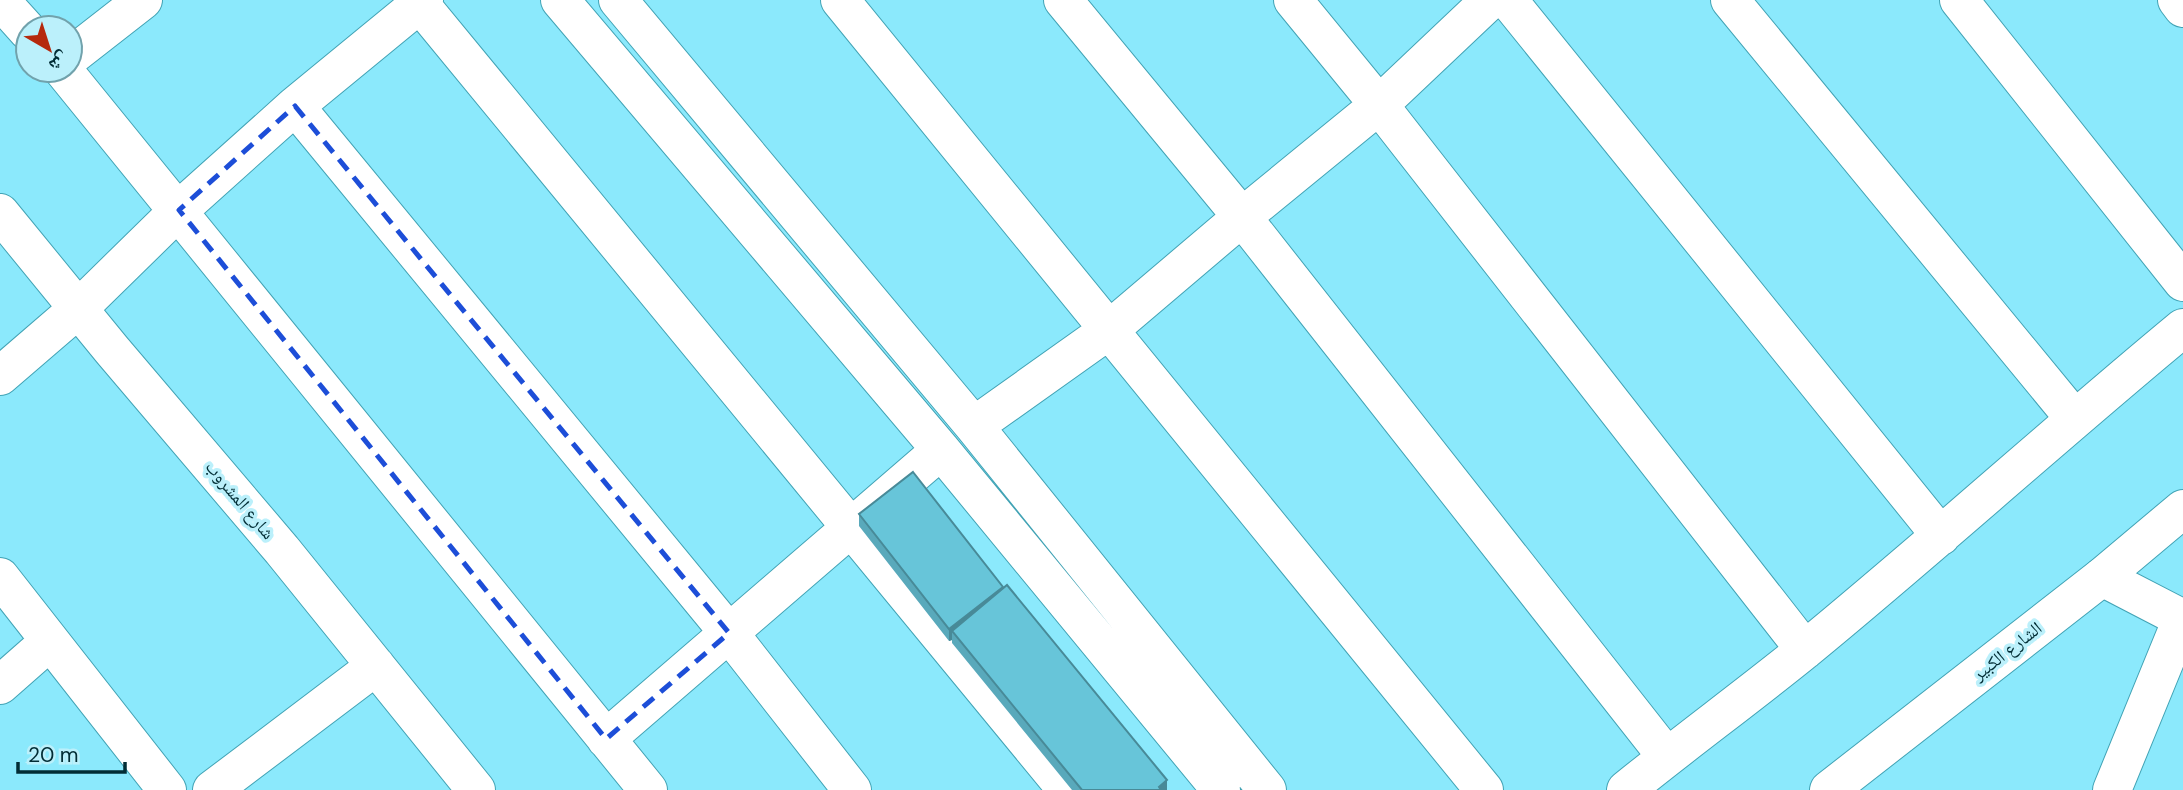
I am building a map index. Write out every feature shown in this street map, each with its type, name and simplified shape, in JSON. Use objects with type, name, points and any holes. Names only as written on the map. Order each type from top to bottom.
[{"type":"street","points":[[1,0],[14,15]]},
{"type":"street","points":[[84,46],[143,0]]},
{"type":"street","points":[[559,0],[941,450],[1221,790]]},
{"type":"street","points":[[618,0],[974,426],[1267,790]]},
{"type":"street","points":[[840,0],[1484,790]]},
{"type":"street","points":[[1063,0],[1242,217],[1667,757]]},
{"type":"street","points":[[1293,0],[1379,105],[1805,650]]},
{"type":"street","points":[[974,426],[1109,330],[1379,105],[1490,0]]},
{"type":"street","points":[[1508,0],[1941,536]]},
{"type":"street","points":[[1730,0],[2074,418]]},
{"type":"street","points":[[1959,0],[2183,282]]},
{"type":"street","points":[[2177,0],[2183,8]]},
{"type":"street","points":[[0,376],[79,308],[179,210],[295,106],[422,2],[1067,790]]},
{"type":"street","points":[[75,84],[648,790]]},
{"type":"street","points":[[295,106],[729,633],[852,790]]},
{"type":"street","name":"شارع المشروب","points":[[0,213],[282,550],[476,790]]},
{"type":"street","points":[[1626,790],[1805,650],[1941,536],[2074,418],[2183,328]]},
{"type":"street","points":[[606,739],[941,450]]},
{"type":"street","name":"الشارع الكبير","points":[[1829,790],[2102,577],[2183,509]]},
{"type":"street","points":[[0,577],[167,790]]},
{"type":"street","points":[[2102,577],[2183,619],[2112,790]]},
{"type":"street","points":[[0,685],[50,641]]},
{"type":"street","points":[[212,790],[376,666]]},
{"type":"highlighted area","points":[[295,106],[729,633],[606,739],[179,210]]},
{"type":"building","points":[[913,472],[1003,587],[949,629],[859,514]]},
{"type":"building","points":[[1007,585],[1167,780],[1159,787],[1161,790],[1082,790],[952,631]]}]
